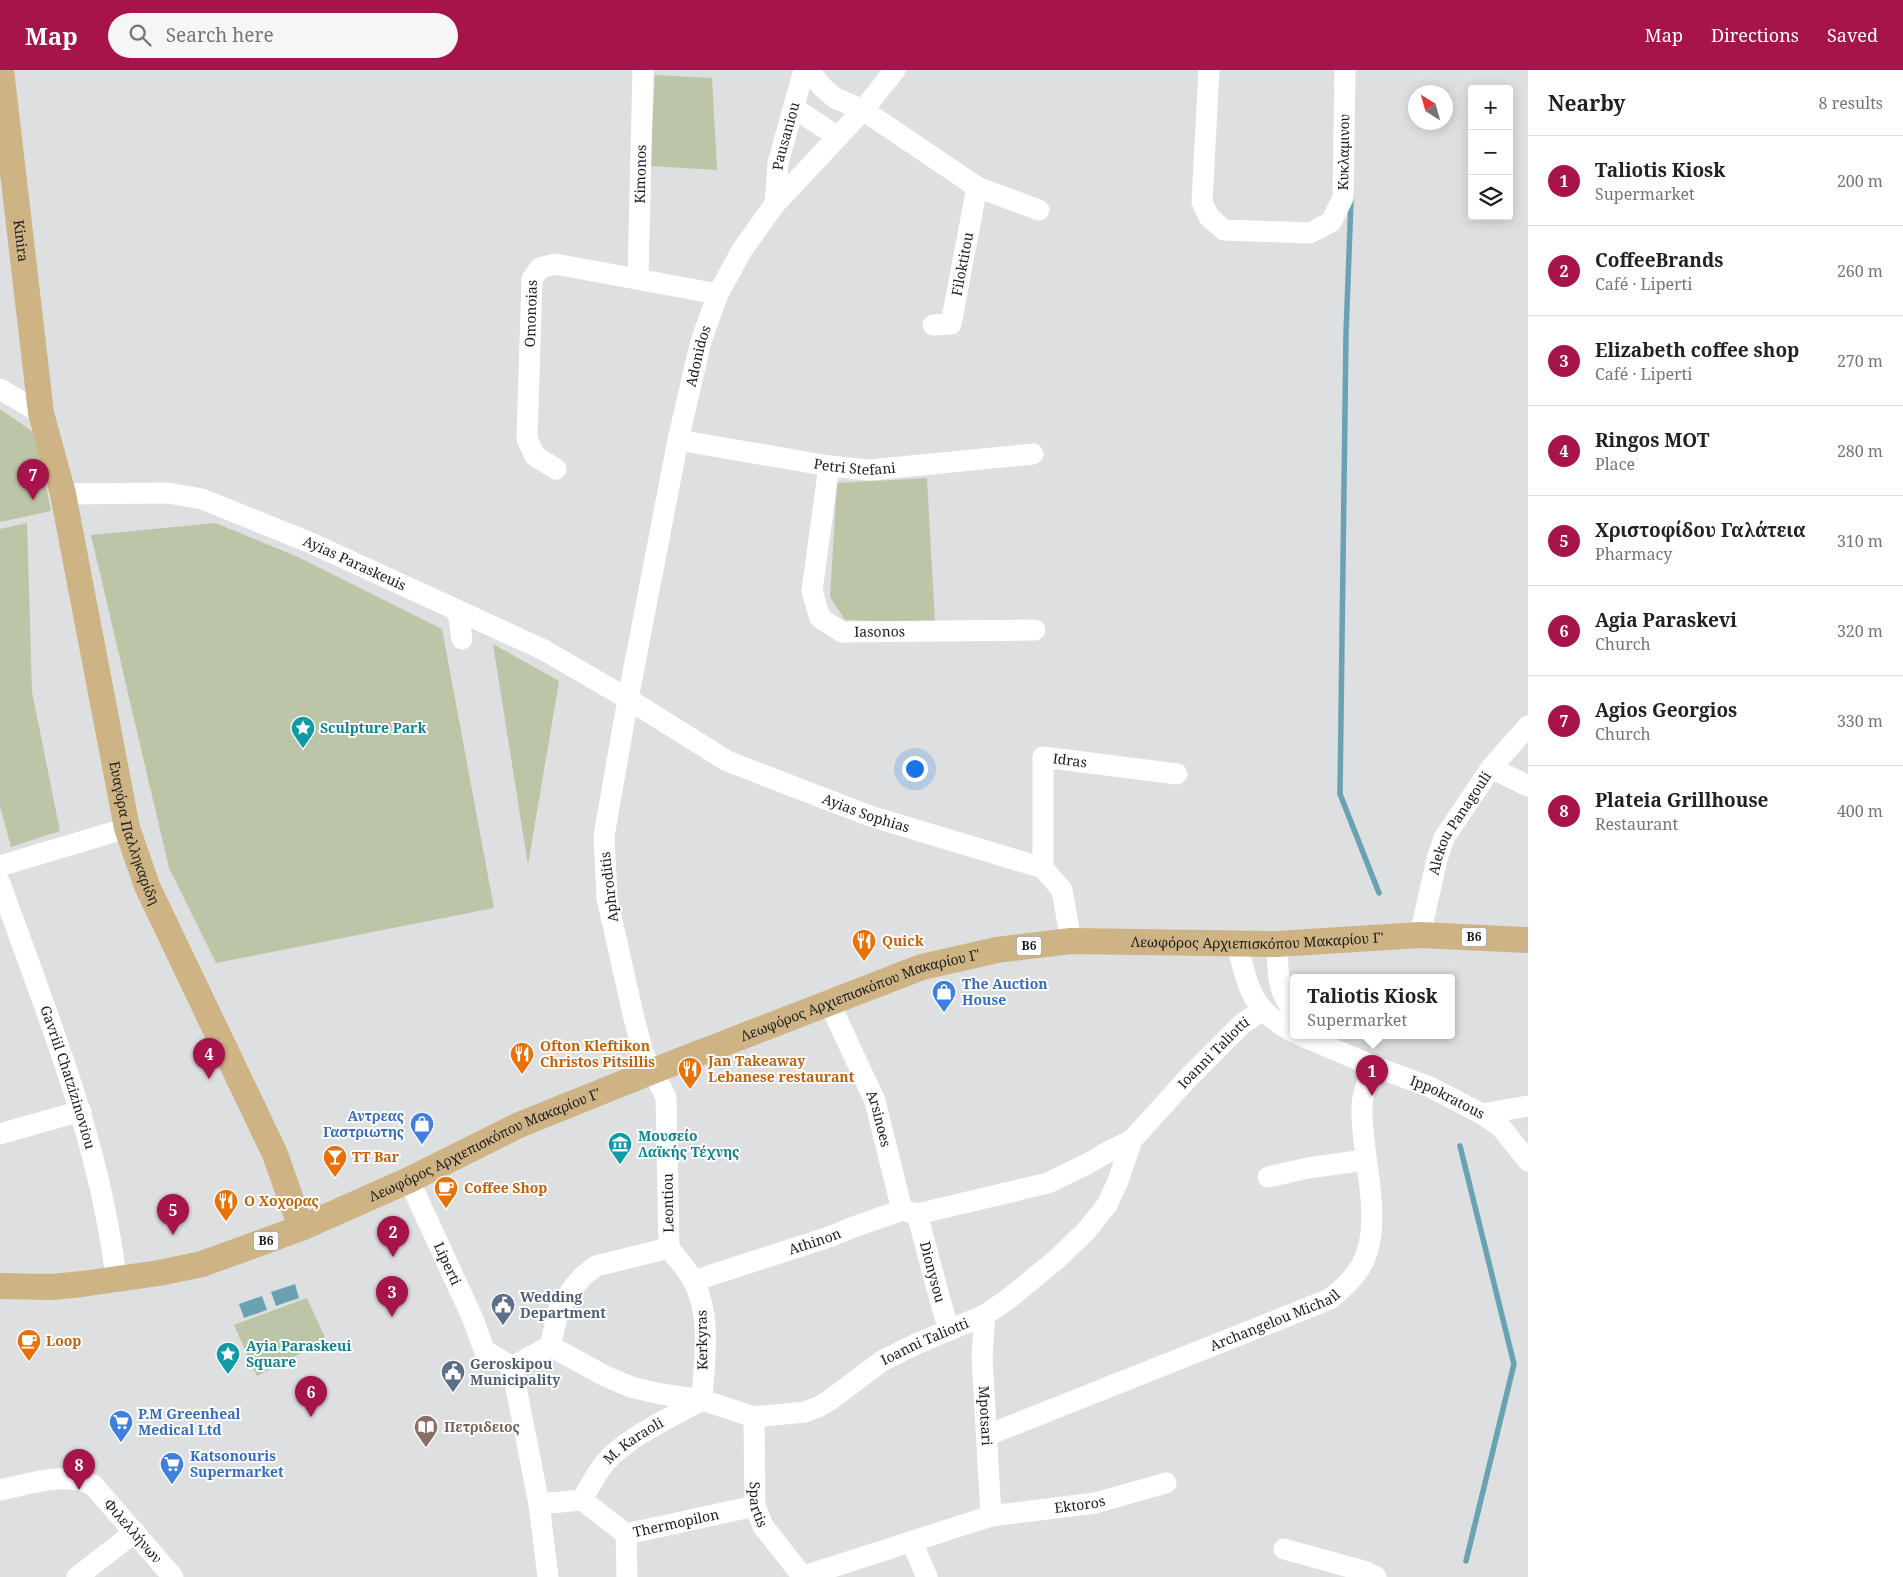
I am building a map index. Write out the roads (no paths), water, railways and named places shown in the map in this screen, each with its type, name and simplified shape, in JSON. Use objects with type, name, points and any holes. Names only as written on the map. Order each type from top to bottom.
[{"type":"main road","name":"Kinira","points":[[1,70],[41,413]]},
{"type":"main road","name":"Ευαγόρα Παλληκαρίδη","points":[[41,413],[63,494],[127,828],[147,886],[275,1154],[301,1228]]},
{"type":"main road","name":"Λεωφόρος Αρχιεπισκόπου Μακαρίου Γ'","points":[[0,1286],[52,1287],[159,1273],[202,1264],[301,1228],[409,1180],[519,1125],[653,1071],[922,968],[998,950],[1071,941],[1277,944],[1420,935],[1528,940]]},
{"type":"street","name":"Kimonos","points":[[638,278],[643,70]]},
{"type":"street","name":"Pausaniou","points":[[775,204],[778,163],[804,70]]},
{"type":"street","points":[[809,70],[821,86],[835,98],[863,110],[977,187],[1039,210]]},
{"type":"street","name":"Adonidos","points":[[628,700],[678,440],[701,341],[718,294],[742,250],[775,204],[863,110],[895,70]]},
{"type":"street","name":"Κυκλαμινου","points":[[1209,70],[1202,202],[1209,217],[1224,230],[1310,233],[1331,222],[1343,198],[1345,70]]},
{"type":"street","points":[[794,108],[838,137]]},
{"type":"street","name":"Filoktitou","points":[[933,325],[951,324],[977,187]]},
{"type":"street","name":"Omonoias","points":[[556,469],[535,456],[527,440],[532,279],[540,268],[555,264],[718,294]]},
{"type":"street","points":[[0,389],[41,413]]},
{"type":"street","name":"Petri Stefani","points":[[678,440],[829,466],[870,470],[1033,454]]},
{"type":"street","name":"Iasonos","points":[[829,466],[812,591],[820,618],[842,632],[1035,630]]},
{"type":"street","name":"Ayias Paraskeuis","points":[[63,494],[168,493],[202,499],[311,542],[458,612],[544,650],[628,700]]},
{"type":"street","points":[[458,612],[462,639]]},
{"type":"street","name":"Ayias Sophias","points":[[628,700],[727,761],[870,816],[1044,868]]},
{"type":"street","name":"Aphroditis","points":[[628,700],[604,836],[607,898],[632,1014],[643,1053],[653,1071]]},
{"type":"street","name":"Alekou Panagouli","points":[[1420,935],[1437,859],[1444,838],[1491,768],[1528,726]]},
{"type":"street","name":"Idras","points":[[1044,868],[1043,757],[1177,774]]},
{"type":"street","points":[[1491,768],[1528,786]]},
{"type":"street","points":[[0,866],[127,828]]},
{"type":"street","points":[[1044,868],[1062,890],[1071,941]]},
{"type":"street","name":"Gavriil Chatzizinoviou","points":[[0,883],[81,1112],[102,1193],[116,1278]]},
{"type":"street","points":[[1237,944],[1248,987],[1262,1011],[1279,1025],[1290,1030]]},
{"type":"street","points":[[1277,944],[1281,992],[1290,1006]]},
{"type":"street","name":"Arsinoes","points":[[830,1004],[876,1101],[910,1212]]},
{"type":"street","name":"Ioanni Taliotti","points":[[550,1346],[605,1376],[631,1387],[702,1400],[754,1417],[805,1412],[818,1407],[882,1361],[916,1344],[986,1315],[1057,1259],[1086,1231],[1107,1205],[1118,1181],[1132,1140],[1189,1077],[1243,1023],[1262,1011]]},
{"type":"street","name":"Ippokratous","points":[[1320,1039],[1374,1066],[1430,1086],[1482,1114],[1500,1126],[1528,1161]]},
{"type":"street","name":"Archangelou Michail","points":[[988,1435],[1330,1299],[1346,1285],[1361,1266],[1371,1234],[1362,1104],[1374,1066]]},
{"type":"street","name":"Leontiou","points":[[653,1071],[666,1097],[669,1248]]},
{"type":"street","points":[[1482,1114],[1528,1106]]},
{"type":"street","points":[[0,1134],[81,1112]]},
{"type":"street","name":"Athinon","points":[[693,1281],[829,1238],[851,1228],[910,1212],[1048,1183],[1132,1140]]},
{"type":"street","points":[[1268,1176],[1365,1160]]},
{"type":"street","name":"Liperti","points":[[409,1180],[473,1319],[484,1350],[512,1367]]},
{"type":"street","name":"Dionysou","points":[[910,1212],[934,1272],[940,1303],[949,1330]]},
{"type":"street","points":[[548,1577],[539,1504],[512,1367],[550,1346],[559,1309],[572,1288],[596,1266],[669,1248],[693,1281]]},
{"type":"street","name":"Kerkyras","points":[[693,1281],[701,1301],[704,1321],[705,1343],[702,1400]]},
{"type":"street","name":"Mpotsari","points":[[986,1315],[982,1357],[988,1435],[991,1516]]},
{"type":"street","name":"M. Karaoli","points":[[582,1500],[604,1464],[615,1454],[656,1426],[702,1400]]},
{"type":"street","name":"Spartis","points":[[754,1417],[755,1506],[763,1526],[810,1575]]},
{"type":"street","name":"Φιλελλήνων","points":[[0,1490],[56,1479],[83,1480],[93,1485],[173,1577]]},
{"type":"street","name":"Ektoros","points":[[810,1575],[991,1516],[1095,1503],[1166,1483]]},
{"type":"street","points":[[539,1504],[582,1500]]},
{"type":"street","name":"Thermopilon","points":[[582,1500],[626,1534],[755,1506]]},
{"type":"street","points":[[77,1577],[135,1532]]},
{"type":"street","points":[[626,1534],[627,1577]]},
{"type":"street","points":[[912,1542],[927,1577]]},
{"type":"street","points":[[1284,1549],[1364,1571],[1376,1577]]},
{"type":"water","points":[[295,1284],[299,1298],[276,1306],[271,1292]]},
{"type":"water","points":[[262,1296],[267,1310],[244,1318],[239,1304]]},
{"type":"waterway","points":[[1351,200],[1346,334],[1340,794],[1379,893]]},
{"type":"waterway","points":[[1460,1146],[1514,1364],[1466,1561]]},
{"type":"place","name":"Agios Georgios","points":[[33,500]]},
{"type":"place","name":"Sculpture Park","points":[[303,749]]},
{"type":"place","name":"Quick","points":[[864,962]]},
{"type":"place","name":"The Auction House","points":[[944,1013]]},
{"type":"place","name":"Ofton Kleftikon Christos Pitsillis","points":[[522,1075]]},
{"type":"place","name":"Ringos MOT","points":[[209,1079]]},
{"type":"place","name":"Jan Takeaway Lebanese restaurant","points":[[690,1090]]},
{"type":"place","name":"Taliotis Kiosk","points":[[1372,1096]]},
{"type":"place","name":"Αντρεας Γαστριωτης","points":[[422,1145]]},
{"type":"place","name":"Μουσείο Λαϊκής Τέχνης","points":[[620,1165]]},
{"type":"place","name":"TT Bar","points":[[335,1178]]},
{"type":"place","name":"Coffee Shop","points":[[446,1209]]},
{"type":"place","name":"Ο Χοχορας","points":[[226,1222]]},
{"type":"place","name":"Χριστοφίδου Γαλάτεια","points":[[173,1235]]},
{"type":"place","name":"CoffeeBrands","points":[[393,1257]]},
{"type":"place","name":"Elizabeth coffee shop","points":[[392,1317]]},
{"type":"place","name":"Wedding Department","points":[[503,1326]]},
{"type":"place","name":"Loop","points":[[29,1362]]},
{"type":"place","name":"Ayia Paraskeui Square","points":[[228,1375]]},
{"type":"place","name":"Geroskipou Municipality","points":[[453,1393]]},
{"type":"place","name":"Agia Paraskevi","points":[[311,1417]]},
{"type":"place","name":"P.M Greenheal Medical Ltd","points":[[121,1443]]},
{"type":"place","name":"Πετριδειος","points":[[426,1448]]},
{"type":"place","name":"Katsonouris Supermarket","points":[[172,1485]]},
{"type":"place","name":"Plateia Grillhouse","points":[[79,1490]]}]
